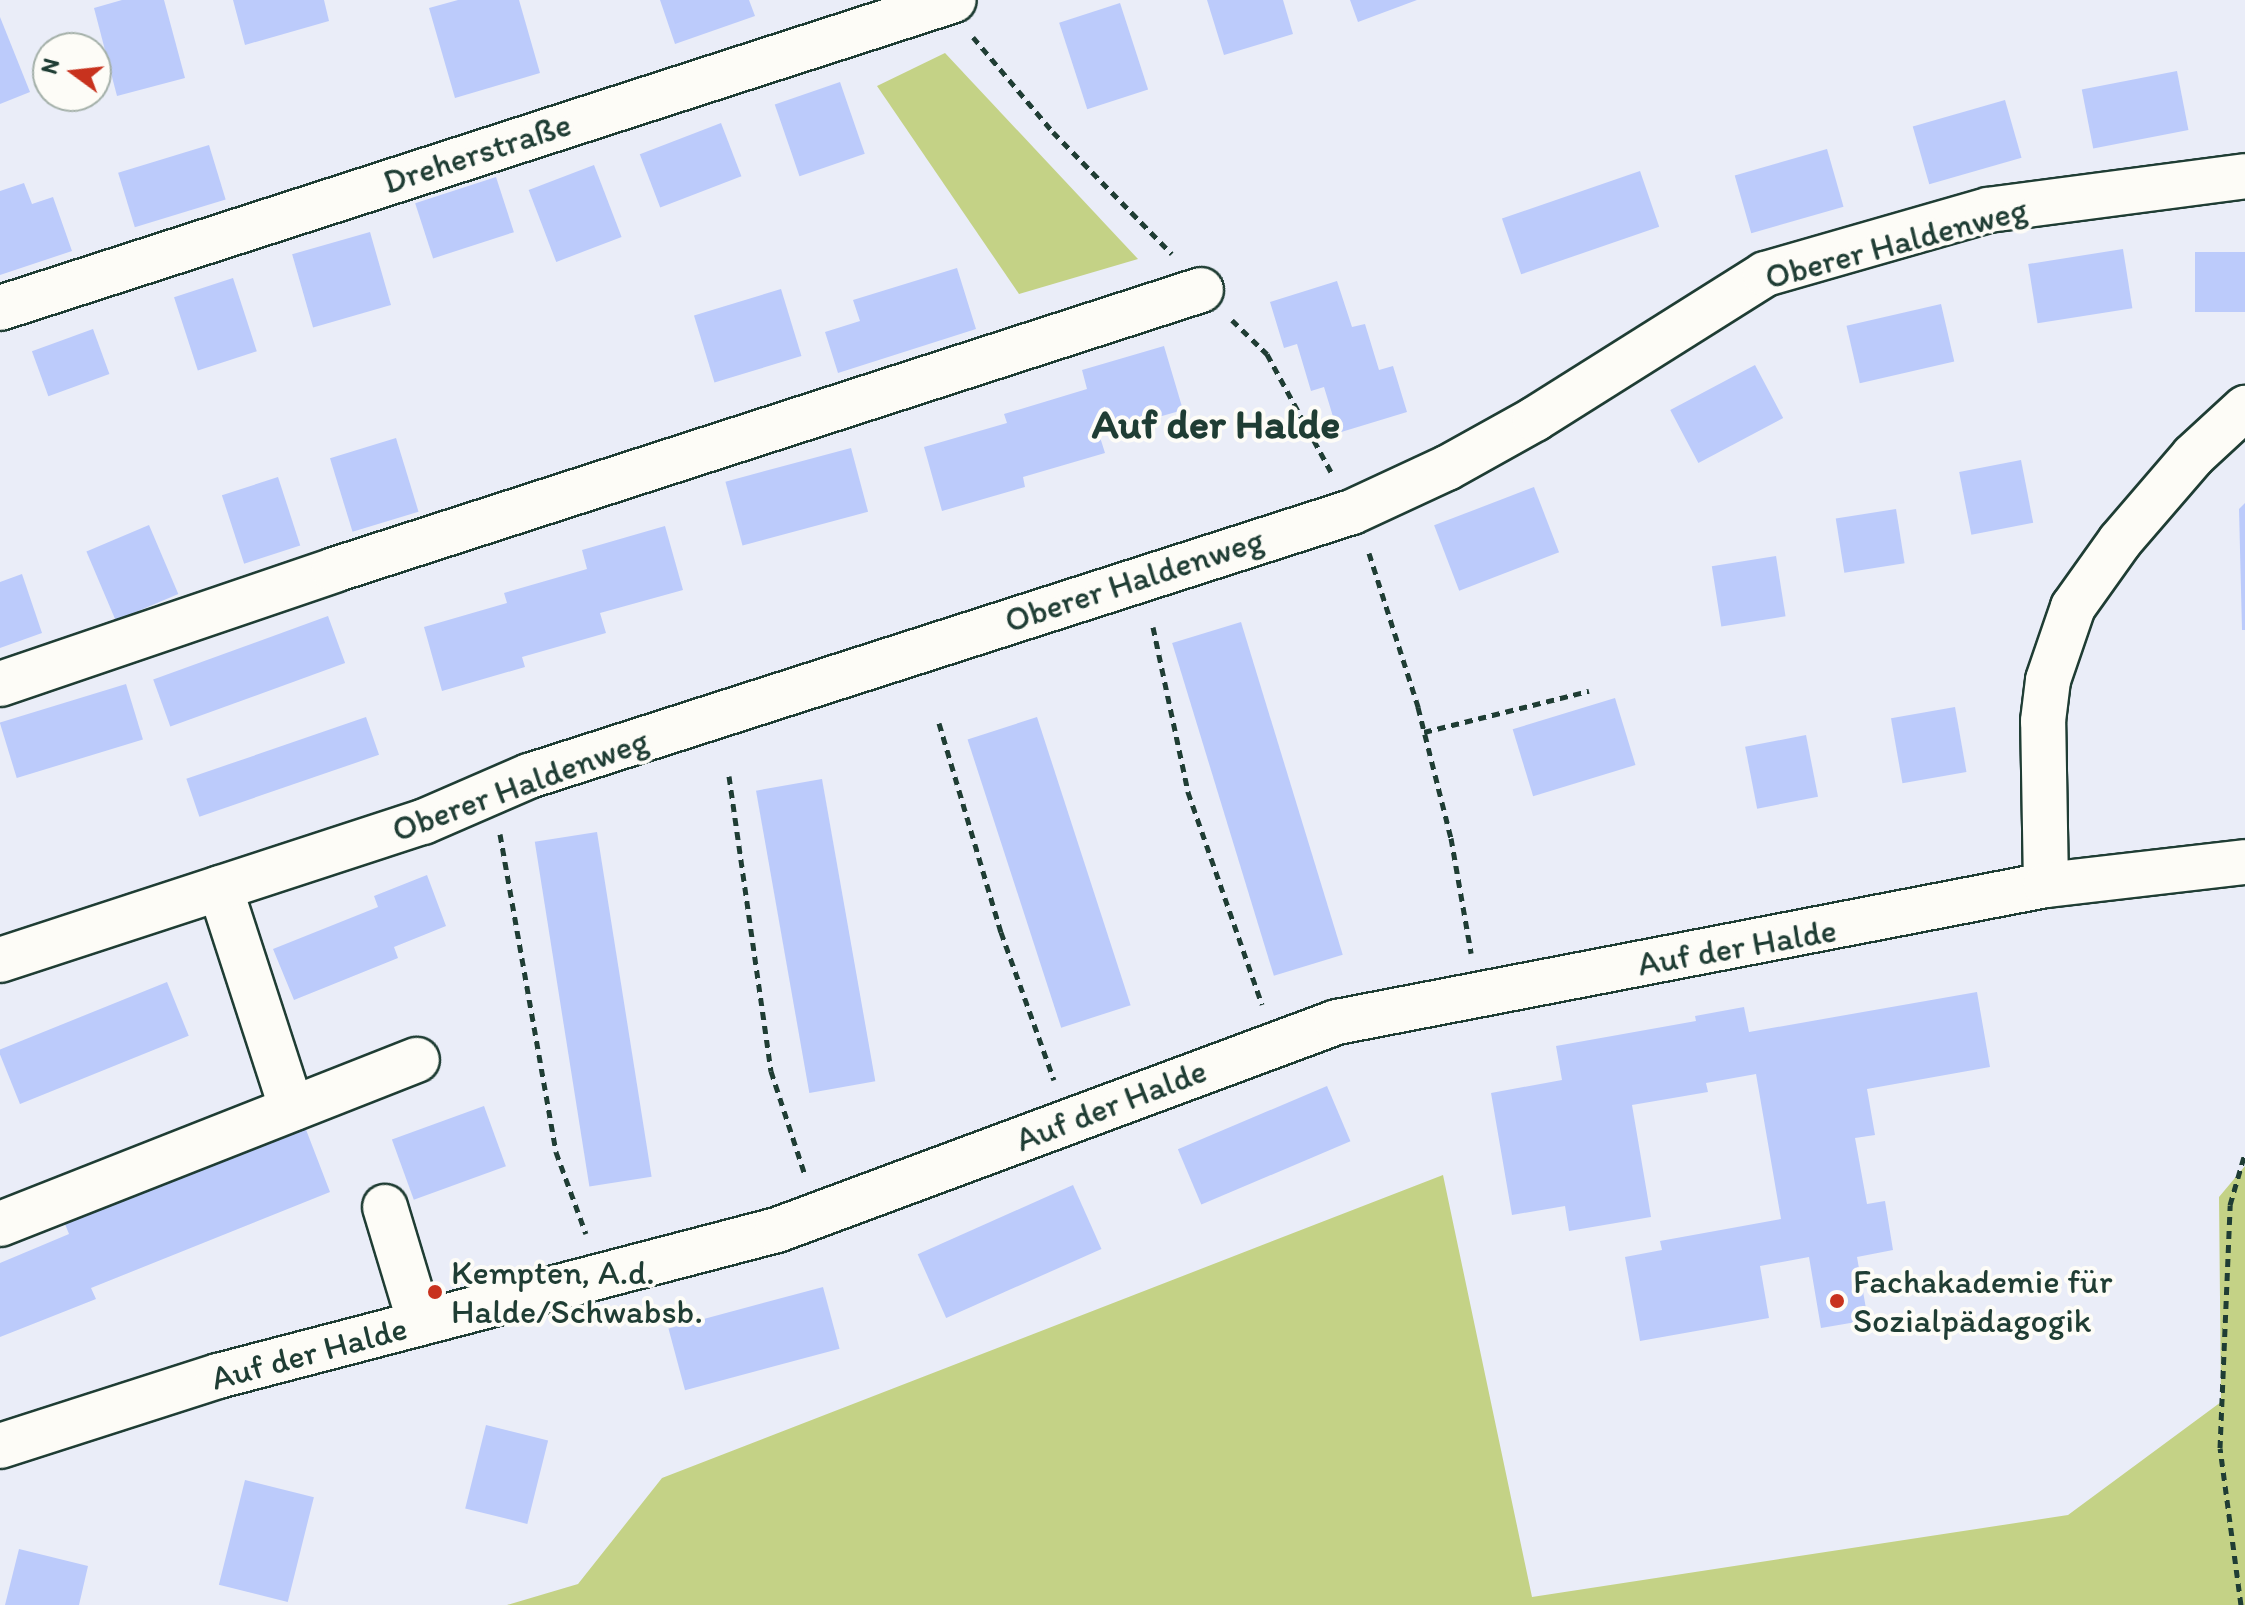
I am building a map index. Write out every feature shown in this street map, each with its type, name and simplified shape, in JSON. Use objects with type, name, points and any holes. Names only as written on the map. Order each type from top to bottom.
[{"type":"street","name":"Dreherstraße","points":[[0,308],[954,0]]},
{"type":"street","name":"Oberer Haldenweg","points":[[0,960],[492,794],[574,761],[1352,512],[1447,468],[1535,419],[1765,274],[1988,210],[2245,176]]},
{"type":"street","points":[[0,684],[334,570],[1201,290]]},
{"type":"street","points":[[2046,885],[2043,721],[2048,680],[2073,607],[2120,541],[2184,466],[2245,408]]},
{"type":"street","name":"Auf der Halde","points":[[0,1446],[218,1376],[777,1230],[1337,1022],[2046,885],[2245,862]]},
{"type":"street","points":[[220,888],[292,1109]]},
{"type":"street","points":[[0,1224],[417,1060]]},
{"type":"street","points":[[385,1207],[420,1323]]},
{"type":"path","points":[[1368,549],[1424,732],[1451,838],[1479,994]]},
{"type":"path","points":[[1153,627],[1188,792],[1275,1043]]},
{"type":"path","points":[[1424,732],[1589,691]]},
{"type":"path","points":[[939,723],[1001,932],[1069,1121]]},
{"type":"path","points":[[729,776],[771,1071],[818,1213]]},
{"type":"path","points":[[492,794],[556,1152],[601,1276]]},
{"type":"path","points":[[2241,1605],[2220,1448],[2230,1205],[2245,1153]]},
{"type":"green space","points":[[945,53],[1138,259],[1019,294],[877,86]]},
{"type":"green space","points":[[2245,1166],[2245,1605],[507,1605],[578,1584],[662,1478],[1443,1175],[1532,1597],[2068,1515],[2221,1402],[2219,1197]]},
{"type":"building","points":[[122,0],[164,0],[185,78],[117,96],[112,77],[112,32],[100,32],[94,8]]},
{"type":"building","points":[[233,0],[324,0],[329,21],[245,45]]},
{"type":"building","points":[[458,0],[519,0],[540,73],[455,98],[429,8]]},
{"type":"building","points":[[660,0],[749,0],[755,16],[675,44]]},
{"type":"building","points":[[1207,0],[1283,0],[1293,34],[1224,55]]},
{"type":"building","points":[[1350,0],[1417,0],[1358,22]]},
{"type":"building","points":[[1120,3],[1148,90],[1087,109],[1059,23]]},
{"type":"building","points":[[0,17],[30,92],[0,104]]},
{"type":"building","points":[[2177,71],[2188,130],[2093,148],[2082,90]]},
{"type":"building","points":[[840,82],[865,154],[800,176],[775,104]]},
{"type":"building","points":[[2005,100],[2022,158],[1929,184],[1913,126]]},
{"type":"building","points":[[721,123],[741,176],[660,207],[640,154]]},
{"type":"building","points":[[209,145],[226,200],[135,227],[118,173]]},
{"type":"building","points":[[1827,149],[1844,207],[1751,233],[1735,175]]},
{"type":"building","points":[[594,165],[622,237],[556,262],[529,190]]},
{"type":"building","points":[[1640,171],[1659,227],[1521,274],[1502,219]]},
{"type":"building","points":[[496,177],[514,232],[433,258],[415,203]]},
{"type":"building","points":[[24,183],[32,204],[53,197],[72,251],[0,275],[0,191]]},
{"type":"building","points":[[370,232],[391,305],[313,327],[292,254]]},
{"type":"building","points":[[2123,249],[2132,308],[2038,323],[2028,264]]},
{"type":"building","points":[[2195,252],[2245,252],[2245,312],[2195,312]]},
{"type":"building","points":[[957,268],[976,329],[838,373],[825,332],[860,321],[853,300]]},
{"type":"building","points":[[233,278],[257,351],[198,370],[174,297]]},
{"type":"building","points":[[1337,281],[1352,327],[1365,324],[1379,370],[1393,366],[1407,412],[1338,433],[1324,387],[1311,391],[1297,344],[1284,348],[1270,302]]},
{"type":"building","points":[[781,289],[801,356],[714,383],[694,316]]},
{"type":"building","points":[[1941,304],[1954,361],[1860,383],[1846,326]]},
{"type":"building","points":[[93,329],[109,374],[48,396],[32,351]]},
{"type":"building","points":[[1164,346],[1183,410],[1099,434],[1105,453],[1023,477],[1025,487],[942,511],[924,447],[1007,423],[1004,414],[1087,389],[1082,370]]},
{"type":"building","points":[[1755,365],[1783,418],[1698,463],[1670,410]]},
{"type":"building","points":[[396,438],[419,512],[353,532],[330,458]]},
{"type":"building","points":[[851,448],[868,512],[743,545],[725,482]]},
{"type":"building","points":[[2021,460],[2033,523],[1971,535],[1959,472]]},
{"type":"building","points":[[278,477],[300,545],[244,564],[222,495]]},
{"type":"building","points":[[1534,487],[1559,552],[1459,591],[1434,525]]},
{"type":"building","points":[[2245,503],[2245,630],[2242,630],[2239,509]]},
{"type":"building","points":[[1896,509],[1905,563],[1844,573],[1836,519]]},
{"type":"building","points":[[149,525],[178,594],[116,621],[86,552]]},
{"type":"building","points":[[665,526],[683,590],[600,613],[606,633],[522,657],[525,667],[442,691],[424,627],[507,603],[504,593],[587,569],[582,550]]},
{"type":"building","points":[[1776,556],[1786,616],[1721,626],[1712,566]]},
{"type":"building","points":[[22,574],[42,633],[0,648],[0,582]]},
{"type":"building","points":[[328,616],[345,663],[170,727],[153,680]]},
{"type":"building","points":[[1241,622],[1343,955],[1274,976],[1172,643]]},
{"type":"building","points":[[126,684],[143,739],[17,778],[0,723]]},
{"type":"building","points":[[1615,698],[1635,765],[1533,796],[1513,729]]},
{"type":"building","points":[[1955,707],[1966,772],[1902,783],[1891,718]]},
{"type":"building","points":[[366,717],[379,755],[199,817],[186,779]]},
{"type":"building","points":[[1037,717],[1131,1005],[1061,1028],[968,740]]},
{"type":"building","points":[[1806,735],[1818,797],[1757,809],[1745,747]]},
{"type":"building","points":[[822,779],[875,1081],[809,1093],[756,791]]},
{"type":"building","points":[[597,832],[652,1177],[589,1187],[535,842]]},
{"type":"building","points":[[427,875],[446,926],[394,947],[398,958],[294,1000],[273,949],[378,907],[374,896]]},
{"type":"building","points":[[167,982],[189,1036],[20,1104],[0,1049]]},
{"type":"building","points":[[1977,992],[1990,1067],[1867,1089],[1875,1135],[1855,1138],[1867,1204],[1885,1201],[1893,1250],[1857,1257],[1868,1320],[1821,1328],[1809,1257],[1760,1266],[1769,1318],[1640,1341],[1625,1257],[1662,1250],[1660,1241],[1781,1219],[1756,1074],[1706,1083],[1708,1092],[1632,1105],[1651,1217],[1569,1231],[1565,1206],[1512,1215],[1491,1093],[1562,1080],[1556,1046],[1696,1021],[1695,1016],[1744,1007],[1749,1032]]},
{"type":"building","points":[[1327,1086],[1350,1141],[1201,1205],[1178,1149]]},
{"type":"building","points":[[484,1106],[506,1166],[414,1200],[392,1140]]},
{"type":"building","points":[[305,1127],[330,1192],[91,1288],[96,1299],[0,1337],[0,1263],[69,1234],[65,1224]]},
{"type":"building","points":[[1073,1185],[1101,1249],[946,1318],[918,1254]]},
{"type":"building","points":[[823,1287],[840,1349],[685,1390],[668,1328]]},
{"type":"building","points":[[486,1425],[548,1440],[527,1524],[465,1508]]},
{"type":"building","points":[[245,1480],[314,1497],[288,1602],[219,1585]]},
{"type":"building","points":[[19,1549],[88,1566],[79,1605],[5,1605]]},
{"type":"place","name":"Kempten, A.d. Halde/Schwabsb.","points":[[435,1292]]},
{"type":"place","name":"Fachakademie für Sozialpädagogik","points":[[1837,1301]]},
{"type":"district","name":"Auf der Halde","points":[[1216,424]]}]
